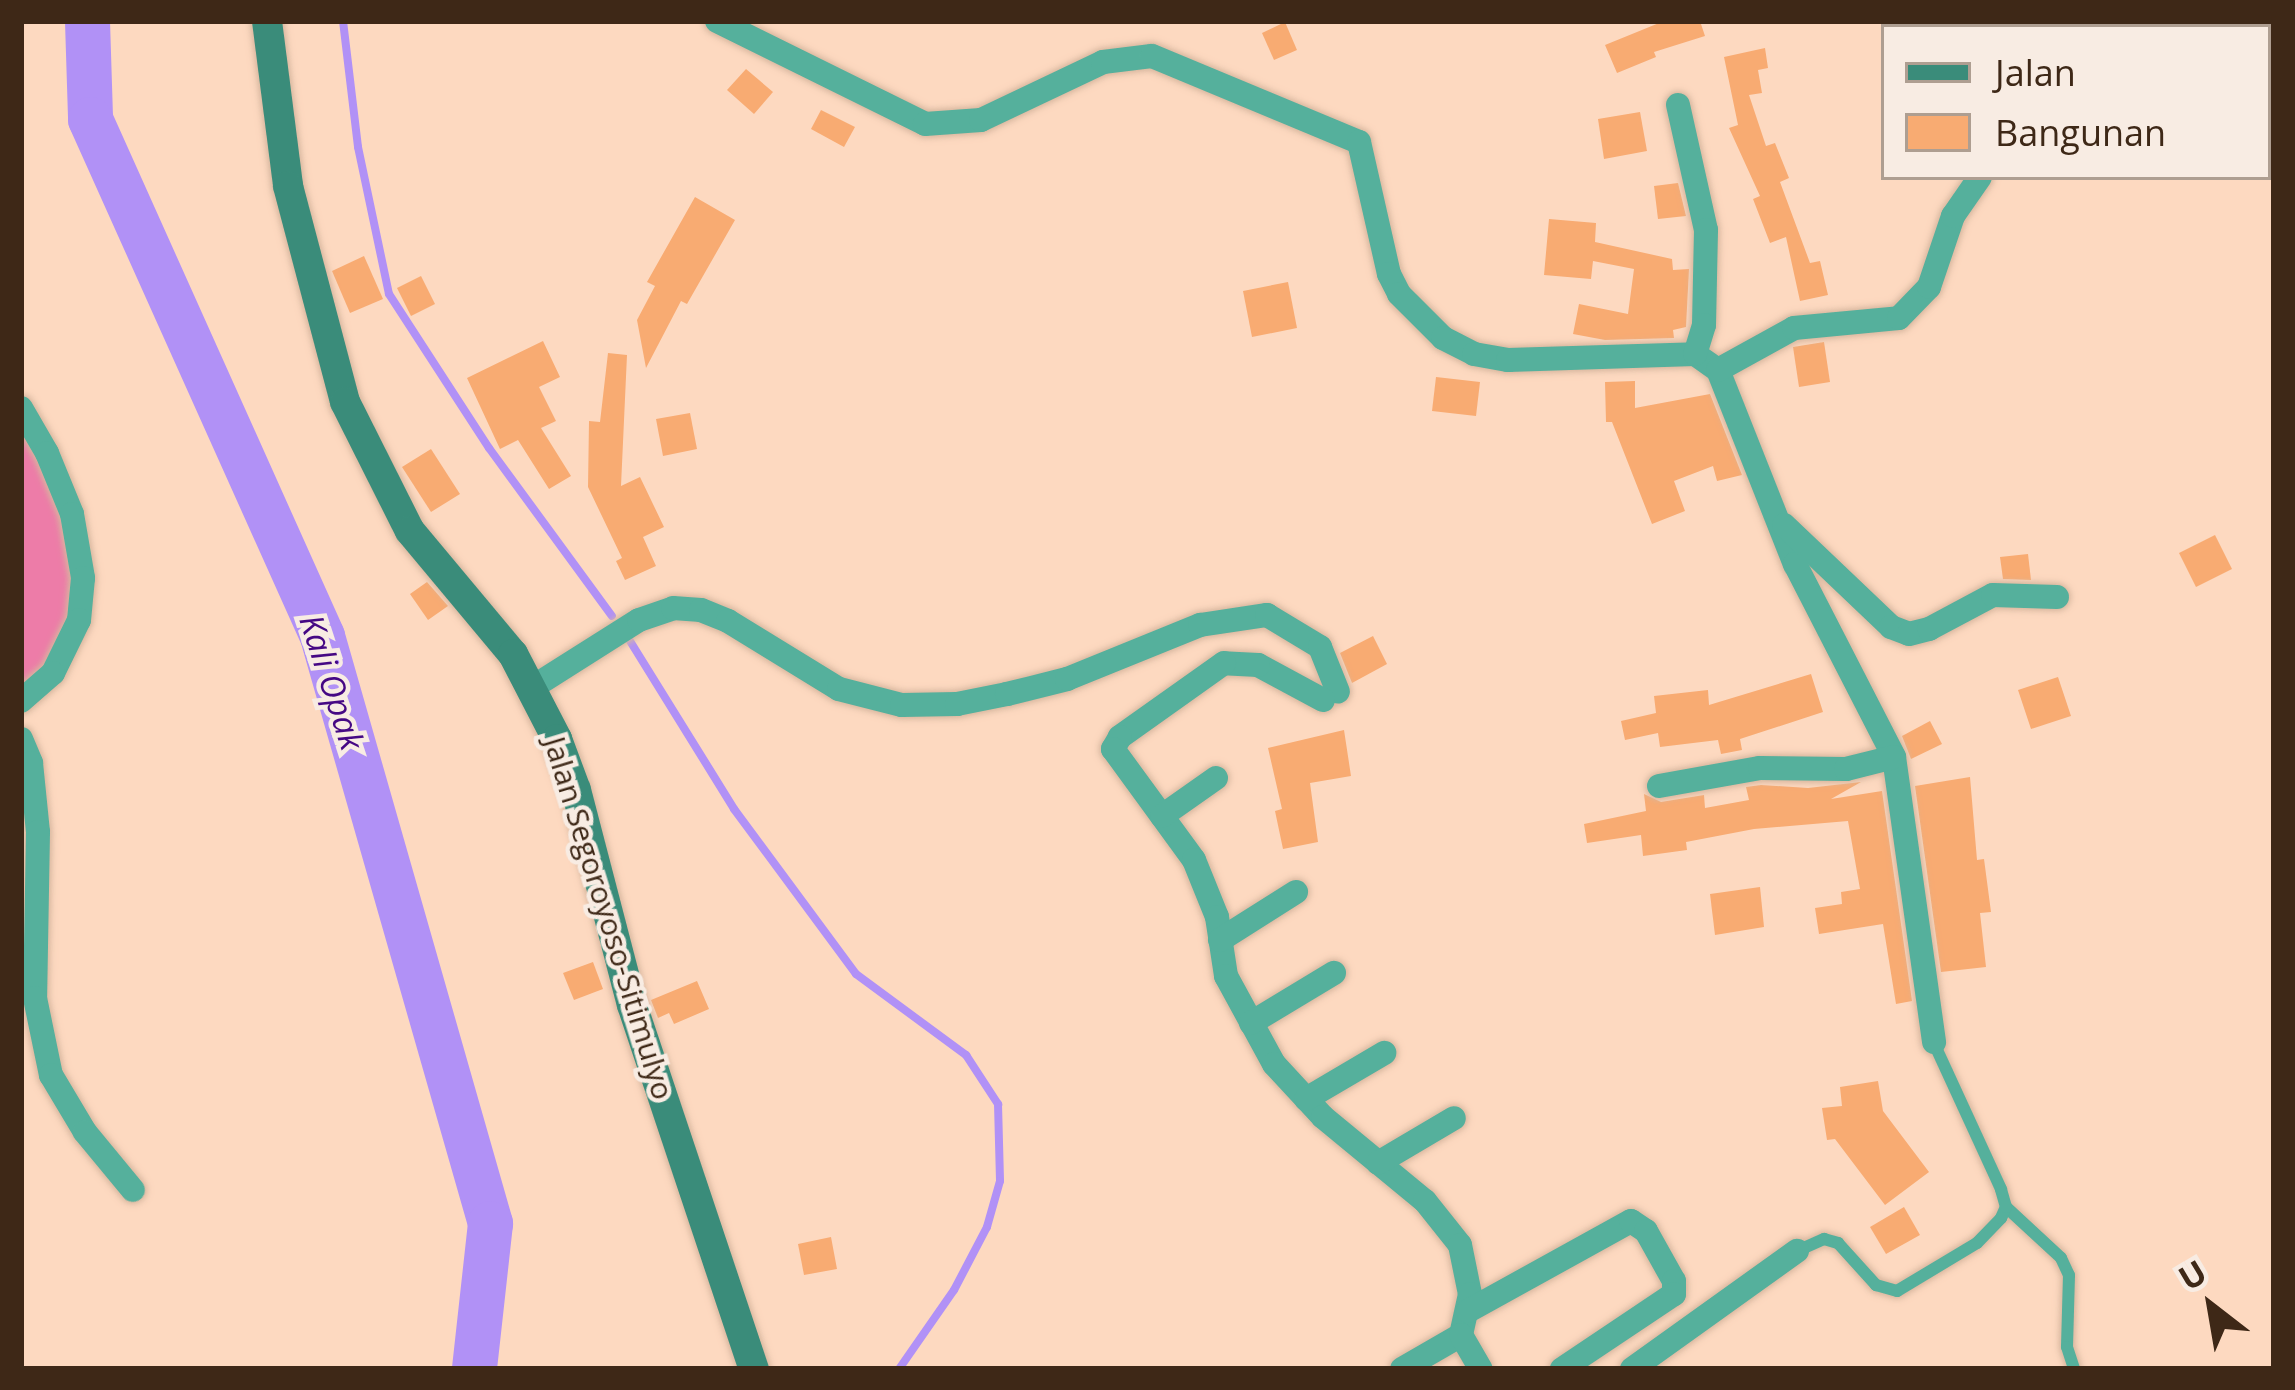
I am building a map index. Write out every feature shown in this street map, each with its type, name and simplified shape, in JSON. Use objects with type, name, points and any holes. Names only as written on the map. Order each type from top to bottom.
[{"type":"main road","name":"Jalan Segoroyoso-Sitimulyo","points":[[267,21],[288,186],[345,402],[410,531],[513,654],[533,687],[576,790],[632,1005],[754,1369]]},
{"type":"street","points":[[716,21],[925,124],[981,120],[1103,62],[1152,56],[1359,142],[1389,274],[1399,294],[1443,338],[1474,354],[1508,360],[1694,354],[1718,370],[1803,582],[1894,757],[1934,1042]]},
{"type":"street","points":[[1678,106],[1706,230],[1704,325],[1694,354]]},
{"type":"street","points":[[1718,370],[1794,328],[1899,318],[1929,287],[1953,216],[1979,180]]},
{"type":"street","points":[[21,408],[47,454],[71,514],[83,578],[79,620],[53,673],[21,701]]},
{"type":"street","points":[[1778,519],[1891,628],[1909,634],[1929,629],[1993,595],[2057,597]]},
{"type":"street","points":[[533,687],[639,620],[673,608],[728,621],[839,689],[902,705],[957,704],[1027,689],[1134,655],[1200,625],[1267,615],[1319,647],[1330,696],[1258,665],[1224,663],[1120,737],[1113,749],[1194,860],[1217,916],[1226,976],[1274,1064],[1306,1100],[1451,1229],[1466,1266],[1465,1323],[1481,1369]]},
{"type":"street","points":[[21,739],[32,763],[38,832],[34,998],[51,1075],[85,1132],[133,1190]]},
{"type":"street","points":[[1659,786],[1760,768],[1846,769],[1894,757]]},
{"type":"street","points":[[1162,816],[1216,778]]},
{"type":"street","points":[[1220,940],[1296,892]]},
{"type":"street","points":[[1251,1023],[1334,973]]},
{"type":"street","points":[[1306,1100],[1384,1054]]},
{"type":"street","points":[[1378,1163],[1454,1118]]},
{"type":"street","points":[[1402,1369],[1465,1323],[1631,1221],[1646,1232],[1674,1281],[1674,1294],[1562,1369]]},
{"type":"street","points":[[1632,1369],[1797,1251]]},
{"type":"lane","points":[[1934,1042],[2006,1207],[2061,1258],[2069,1275],[2067,1347],[2074,1369]]},
{"type":"lane","points":[[1797,1251],[1824,1239],[1838,1243],[1876,1285],[1897,1291],[1977,1243],[2006,1207]]},
{"type":"shaded area","points":[[21,412],[69,514],[77,620],[21,699]]},
{"type":"building","points":[[1664,21],[1700,21],[1705,36],[1654,52],[1656,57],[1617,73],[1605,45]]},
{"type":"building","points":[[1285,22],[1297,50],[1274,60],[1262,33]]},
{"type":"building","points":[[1765,48],[1768,68],[1758,70],[1762,93],[1749,95],[1766,146],[1775,143],[1789,178],[1780,182],[1810,263],[1820,261],[1828,295],[1800,301],[1786,237],[1770,243],[1753,199],[1760,196],[1729,128],[1738,125],[1724,57]]},
{"type":"building","points":[[746,69],[773,92],[754,114],[727,90]]},
{"type":"building","points":[[821,110],[855,127],[844,147],[811,129]]},
{"type":"building","points":[[1640,112],[1647,151],[1604,159],[1598,119]]},
{"type":"building","points":[[1678,183],[1686,216],[1658,219],[1654,186]]},
{"type":"building","points":[[695,197],[735,220],[687,304],[681,301],[646,368],[637,320],[655,286],[647,282]]},
{"type":"building","points":[[1549,219],[1596,223],[1595,242],[1672,259],[1673,270],[1689,269],[1686,327],[1673,330],[1674,338],[1605,340],[1573,334],[1579,304],[1628,314],[1634,269],[1593,261],[1591,279],[1544,275]]},
{"type":"building","points":[[364,256],[383,299],[350,313],[332,271]]},
{"type":"building","points":[[421,276],[435,304],[411,316],[397,288]]},
{"type":"building","points":[[1288,282],[1297,328],[1252,337],[1243,291]]},
{"type":"building","points":[[543,341],[560,377],[539,387],[556,421],[541,428],[571,476],[549,489],[518,440],[500,449],[467,378]]},
{"type":"building","points":[[1824,342],[1830,382],[1799,387],[1793,347]]},
{"type":"building","points":[[608,353],[627,355],[621,486],[640,477],[664,527],[643,537],[656,566],[625,580],[616,561],[622,558],[588,487],[589,421],[600,422]]},
{"type":"building","points":[[1436,377],[1480,382],[1476,416],[1432,411]]},
{"type":"building","points":[[1635,381],[1635,408],[1710,394],[1742,475],[1717,481],[1713,466],[1674,481],[1685,511],[1652,524],[1612,422],[1606,422],[1605,382]]},
{"type":"building","points":[[690,413],[697,449],[663,456],[656,419]]},
{"type":"building","points":[[431,449],[460,494],[431,512],[402,467]]},
{"type":"building","points":[[2215,535],[2232,569],[2196,587],[2179,553]]},
{"type":"building","points":[[2028,554],[2031,580],[2003,579],[2000,557]]},
{"type":"building","points":[[427,582],[448,606],[428,620],[410,594]]},
{"type":"building","points":[[1373,636],[1387,664],[1352,683],[1340,653]]},
{"type":"building","points":[[1811,674],[1823,712],[1740,739],[1742,750],[1721,754],[1718,740],[1660,747],[1658,733],[1625,740],[1621,721],[1656,713],[1654,696],[1708,690],[1709,705]]},
{"type":"building","points":[[2058,677],[2071,716],[2031,729],[2018,690]]},
{"type":"building","points":[[1930,721],[1942,744],[1911,759],[1902,736]]},
{"type":"building","points":[[1344,730],[1351,776],[1310,783],[1318,842],[1283,849],[1275,811],[1282,809],[1268,748]]},
{"type":"building","points":[[1970,777],[1977,860],[1984,859],[1991,912],[1980,913],[1986,967],[1941,972],[1915,786]]},
{"type":"building","points":[[1861,782],[1831,799],[1882,791],[1912,1001],[1896,1004],[1883,924],[1819,934],[1815,908],[1842,904],[1841,892],[1860,889],[1848,821],[1754,829],[1686,842],[1687,850],[1643,856],[1641,835],[1587,843],[1584,824],[1646,811],[1644,794],[1661,802],[1704,795],[1705,808],[1749,800],[1746,787],[1808,788]]},
{"type":"building","points":[[1760,887],[1764,927],[1715,935],[1710,894]]},
{"type":"building","points":[[593,962],[603,989],[574,1000],[563,973]]},
{"type":"building","points":[[697,981],[709,1009],[674,1024],[669,1013],[658,1018],[651,1000]]},
{"type":"building","points":[[1878,1081],[1883,1111],[1929,1172],[1885,1205],[1835,1139],[1827,1140],[1822,1108],[1842,1106],[1840,1087]]},
{"type":"building","points":[[1904,1207],[1920,1235],[1886,1254],[1870,1227]]},
{"type":"building","points":[[831,1237],[837,1269],[804,1275],[798,1244]]},
{"type":"waterway","name":"Kali Opak","points":[[87,21],[90,119],[322,636],[490,1223],[474,1369]]},
{"type":"waterway","points":[[343,21],[358,147],[389,294],[489,448],[612,616]]},
{"type":"waterway","points":[[630,641],[734,809],[856,974],[966,1055],[998,1104],[1000,1181],[987,1227],[954,1290],[899,1369]]}]
